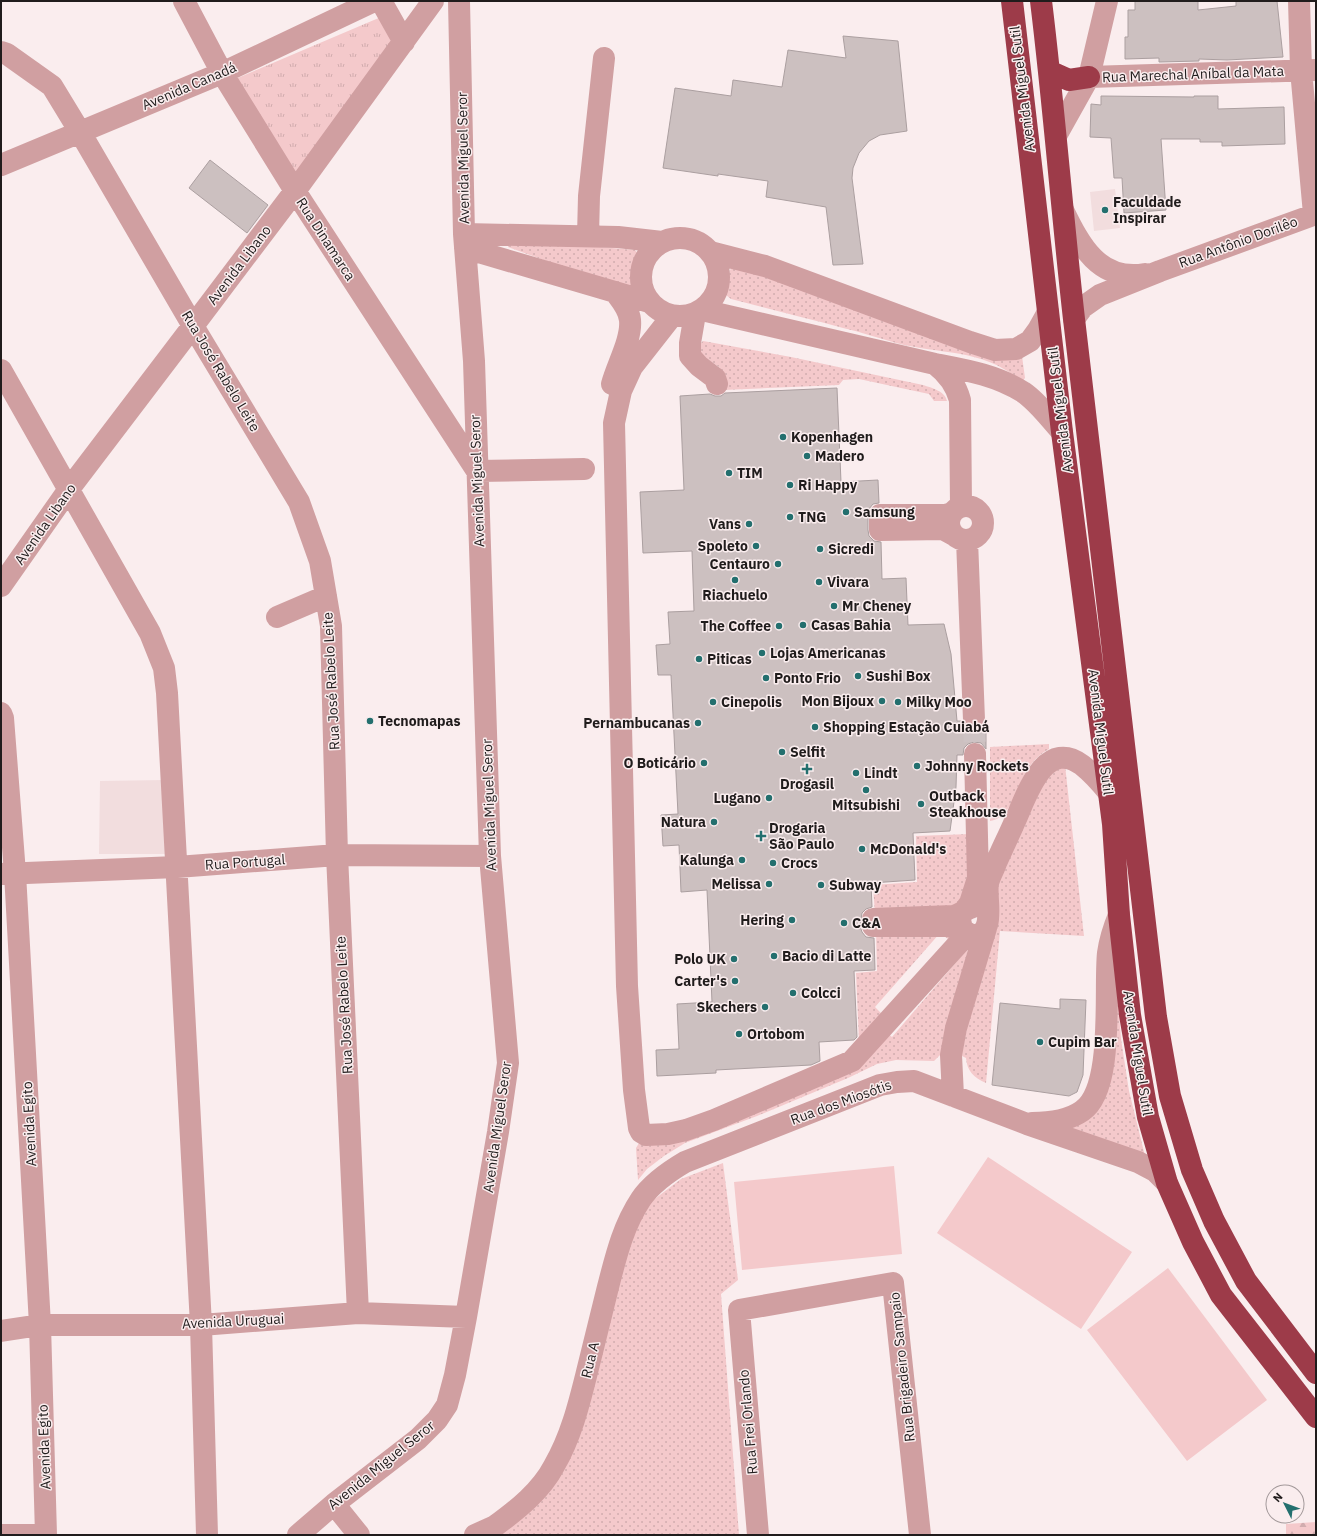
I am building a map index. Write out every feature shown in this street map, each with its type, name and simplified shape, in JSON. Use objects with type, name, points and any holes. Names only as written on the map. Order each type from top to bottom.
[{"type":"highway","name":"Avenida Miguel Sutil","points":[[1012,1],[1062,432],[1113,824],[1118,915],[1130,1015],[1148,1117],[1167,1183],[1193,1242],[1221,1296],[1316,1417]]},
{"type":"highway","name":"Avenida Miguel Sutil","points":[[1041,1],[1056,136],[1061,205],[1156,1017],[1170,1096],[1192,1170],[1214,1221],[1246,1281],[1316,1373]]},
{"type":"highway","points":[[1049,71],[1069,80],[1089,77]]},
{"type":"street","name":"Rua Dinamarca","points":[[184,1],[222,73],[295,191],[477,471]]},
{"type":"street","name":"Avenida Canadá","points":[[1,165],[222,73],[374,1]]},
{"type":"street","points":[[382,1],[404,42]]},
{"type":"street","name":"Avenida Libano","points":[[1,586],[69,489],[295,191],[433,1]]},
{"type":"street","name":"Avenida Miguel Seror","points":[[298,1535],[334,1504],[418,1439],[437,1420],[447,1405],[455,1375],[466,1317],[498,1132],[508,1063],[490,856],[474,361],[464,241],[459,1]]},
{"type":"street","points":[[1089,77],[1107,1]]},
{"type":"street","points":[[1299,1],[1309,70],[1315,214]]},
{"type":"street","name":"Rua José Rabelo Leite","points":[[1,52],[7,54],[52,86],[299,502],[320,561],[330,626],[337,855],[358,1313]]},
{"type":"street","points":[[588,236],[589,196],[604,58]]},
{"type":"street","name":"Rua Marechal Aníbal da Mata","points":[[1056,136],[1089,77],[1309,70]]},
{"type":"street","name":"Rua Antônio Dorilêo","points":[[1061,205],[1083,247],[1103,267],[1117,273],[1137,275],[1160,271]]},
{"type":"street","name":"Rua Antônio Dorilêo","points":[[1074,319],[1083,307],[1100,295],[1160,271],[1315,214]]},
{"type":"street","points":[[464,241],[588,236],[618,237],[662,242]]},
{"type":"street","points":[[717,384],[715,378],[699,366],[690,356],[690,343],[698,312],[713,298],[718,286],[719,274],[716,262],[710,252],[700,243],[687,238],[674,238],[662,242],[652,249],[645,258],[641,269],[640,281],[643,292],[655,308],[672,316],[683,316],[698,312],[973,371],[1005,382],[1024,393],[1062,432]]},
{"type":"street","points":[[464,241],[649,302]]},
{"type":"street","points":[[710,252],[765,266],[995,350],[1016,349],[1030,341],[1048,312]]},
{"type":"street","points":[[615,292],[626,309],[630,322],[629,333],[615,372],[604,419],[606,433],[615,456]]},
{"type":"street","points":[[672,316],[632,367],[621,392],[614,423],[627,986],[634,1090],[637,1117],[641,1132],[648,1129],[668,1134],[686,1130],[714,1120],[852,1061],[974,924]]},
{"type":"street","points":[[935,364],[943,370],[954,384],[960,400],[956,509],[949,524],[960,537],[974,720]]},
{"type":"street","points":[[1,370],[150,633],[164,668],[167,693],[178,867],[202,1325],[207,1535]]},
{"type":"street","points":[[477,471],[584,469]]},
{"type":"street","points":[[972,506],[981,513],[984,524],[980,534],[976,538],[960,537],[943,529],[880,530],[880,516],[945,515],[956,509],[972,506]]},
{"type":"street","points":[[277,617],[326,596]]},
{"type":"street","name":"Avenida Egito","points":[[2,716],[8,874],[40,1325],[46,1535]]},
{"type":"street","points":[[974,924],[970,902],[978,878],[975,754]]},
{"type":"street","points":[[953,1096],[951,1055],[974,924],[988,883],[1036,776],[1050,761],[1061,758],[1071,759],[1078,762],[1093,775],[1109,793]]},
{"type":"street","points":[[978,831],[993,836],[1010,832]]},
{"type":"street","points":[[978,854],[988,883]]},
{"type":"street","name":"Rua Portugal","points":[[8,874],[178,867],[337,855],[490,856]]},
{"type":"street","name":"Rua dos Miosótis","points":[[1027,1124],[1050,1123],[1083,1111],[1092,1100],[1099,1085],[1104,1064],[1108,954],[1112,933],[1118,915]]},
{"type":"street","name":"Rua dos Miosótis","points":[[659,1179],[685,1162],[880,1085],[914,1081],[1027,1124],[1138,1162],[1155,1171],[1167,1183]]},
{"type":"street","name":"Rua A","points":[[475,1535],[488,1530],[517,1509],[541,1485],[554,1467],[571,1430],[578,1407],[614,1262],[621,1240],[628,1222],[642,1198],[659,1179]]},
{"type":"street","name":"Rua Brigadeiro Sampaio","points":[[739,1310],[893,1284],[920,1535]]},
{"type":"street","name":"Rua Frei Orlando","points":[[739,1310],[758,1535]]},
{"type":"street","name":"Avenida Uruguai","points":[[1,1331],[40,1325],[202,1325],[358,1313],[466,1317]]},
{"type":"street","points":[[334,1504],[359,1535]]},
{"type":"street","points":[[1,1535],[46,1535]]},
{"type":"shaded area","name":"Faculdade Inspirar","points":[[1115,189],[1120,228],[1094,231],[1090,192]]},
{"type":"shaded area","points":[[165,780],[165,854],[99,854],[100,781]]},
{"type":"green space","points":[[381,17],[399,42],[295,182],[233,80]]},
{"type":"green space","points":[[508,242],[554,243],[635,250],[639,255],[634,273],[633,287],[623,289],[508,247]]},
{"type":"green space","points":[[732,266],[1022,356],[1025,378],[1022,382],[1008,371],[993,363],[977,358],[962,354],[896,343],[856,331],[731,299],[726,295],[726,292]]},
{"type":"green space","points":[[703,341],[791,357],[923,385],[941,392],[947,401],[934,401],[929,394],[859,379],[843,380],[839,385],[724,390],[724,373],[719,367],[701,355],[699,345]]},
{"type":"green space","points":[[1049,744],[1049,749],[1037,758],[1027,770],[1009,808],[997,819],[990,821],[990,747]]},
{"type":"green space","points":[[1065,765],[1084,936],[1000,931],[986,1083],[972,1074],[968,1067],[966,1058],[962,1056],[962,1052],[997,886],[1044,775]]},
{"type":"green space","points":[[970,834],[971,863],[960,905],[875,914],[873,885],[917,882],[916,836]]},
{"type":"green space","points":[[948,928],[951,930],[951,935],[949,938],[948,939],[940,933],[875,1007],[882,1014],[859,1040],[856,973],[877,971],[876,929]]},
{"type":"green space","points":[[971,938],[941,1054],[934,1061],[896,1060],[877,1064],[848,1078],[757,1116],[685,1143],[647,1169],[638,1180],[636,1148],[639,1143],[682,1136],[886,1032],[892,1037],[965,952]]},
{"type":"green space","points":[[1116,978],[1121,1039],[1129,1091],[1145,1156],[1063,1127],[1082,1119]]},
{"type":"green space","points":[[988,1157],[1132,1252],[1081,1329],[937,1233]]},
{"type":"green space","points":[[723,1163],[738,1280],[721,1294],[739,1535],[498,1535],[538,1503],[637,1223],[652,1201],[681,1179]]},
{"type":"green space","points":[[894,1166],[902,1254],[742,1270],[734,1182]]},
{"type":"green space","points":[[1168,1268],[1267,1400],[1187,1461],[1087,1330]]},
{"type":"green space","points":[[1316,1522],[1316,1535],[1286,1535],[1286,1524],[1305,1524],[1305,1523]]},
{"type":"building","points":[[1135,1],[1198,1],[1198,10],[1236,6],[1236,1],[1277,1],[1283,57],[1227,60],[1199,59],[1199,61],[1159,62],[1159,58],[1125,59],[1125,37],[1128,37],[1128,10],[1135,10]]},
{"type":"building","points":[[843,36],[898,41],[907,131],[880,135],[869,141],[859,153],[853,168],[852,178],[863,264],[833,265],[826,207],[766,197],[768,181],[663,168],[675,88],[731,96],[733,80],[782,87],[788,50],[846,58]]},
{"type":"building","points":[[1101,96],[1218,96],[1218,109],[1284,107],[1285,144],[1222,146],[1222,142],[1200,142],[1200,139],[1161,139],[1166,210],[1124,213],[1122,178],[1114,178],[1111,138],[1090,137],[1091,104],[1101,105]]},
{"type":"building","points":[[210,160],[268,205],[247,233],[189,188]]},
{"type":"building","name":"Shopping Estação Cuiabá","points":[[837,388],[841,482],[878,480],[879,503],[873,504],[869,509],[868,530],[869,536],[874,541],[881,542],[882,579],[906,578],[908,625],[944,624],[951,654],[957,721],[962,721],[964,727],[969,731],[974,732],[981,730],[986,723],[986,749],[981,743],[974,742],[968,744],[964,748],[963,755],[957,755],[956,787],[950,831],[913,833],[915,880],[871,883],[872,907],[866,909],[862,913],[860,926],[866,937],[874,938],[875,970],[854,971],[857,1037],[854,1040],[819,1042],[820,1061],[811,1065],[716,1070],[716,1073],[657,1076],[656,1050],[679,1049],[677,1004],[712,1002],[707,890],[681,892],[679,845],[663,846],[661,815],[678,814],[671,675],[658,675],[656,645],[670,644],[668,612],[694,611],[692,551],[643,553],[640,492],[684,490],[680,396],[710,394],[721,396],[725,393]]},
{"type":"building","name":"Cupim Bar","points":[[1060,999],[1086,1000],[1083,1075],[1077,1092],[1069,1096],[992,1085],[1000,1003],[1060,1009]]},
{"type":"tunnel","points":[[974,720],[975,754]]},
{"type":"place","name":"Faculdade Inspirar","points":[[1105,210]]},
{"type":"place","name":"Kopenhagen","points":[[783,437]]},
{"type":"place","name":"Madero","points":[[807,456]]},
{"type":"place","name":"TIM","points":[[729,473]]},
{"type":"place","name":"Ri Happy","points":[[790,485]]},
{"type":"place","name":"Samsung","points":[[846,512]]},
{"type":"place","name":"TNG","points":[[790,517]]},
{"type":"place","name":"Vans","points":[[749,524]]},
{"type":"place","name":"Spoleto","points":[[756,546]]},
{"type":"place","name":"Sicredi","points":[[820,549]]},
{"type":"place","name":"Centauro","points":[[778,564]]},
{"type":"place","name":"Riachuelo","points":[[735,580]]},
{"type":"place","name":"Vivara","points":[[819,582]]},
{"type":"place","name":"Mr Cheney","points":[[834,606]]},
{"type":"place","name":"Casas Bahia","points":[[803,625]]},
{"type":"place","name":"The Coffee","points":[[779,626]]},
{"type":"place","name":"Lojas Americanas","points":[[762,653]]},
{"type":"place","name":"Piticas","points":[[699,659]]},
{"type":"place","name":"Sushi Box","points":[[858,676]]},
{"type":"place","name":"Ponto Frio","points":[[766,678]]},
{"type":"place","name":"Mon Bijoux","points":[[882,701]]},
{"type":"place","name":"Cinepolis","points":[[713,702]]},
{"type":"place","name":"Milky Moo","points":[[898,702]]},
{"type":"place","name":"Tecnomapas","points":[[370,721]]},
{"type":"place","name":"Pernambucanas","points":[[698,723]]},
{"type":"place","name":"Shopping Estação Cuiabá","points":[[815,727]]},
{"type":"place","name":"Selfit","points":[[782,752]]},
{"type":"place","name":"O Boticário","points":[[704,763]]},
{"type":"place","name":"Johnny Rockets","points":[[917,766]]},
{"type":"place","name":"Drogasil","points":[[807,769]]},
{"type":"place","name":"Lindt","points":[[856,773]]},
{"type":"place","name":"Mitsubishi","points":[[866,790]]},
{"type":"place","name":"Lugano","points":[[769,798]]},
{"type":"place","name":"Outback Steakhouse","points":[[921,804]]},
{"type":"place","name":"Natura","points":[[714,822]]},
{"type":"place","name":"Drogaria São Paulo","points":[[761,836]]},
{"type":"place","name":"McDonald's","points":[[862,849]]},
{"type":"place","name":"Kalunga","points":[[742,860]]},
{"type":"place","name":"Crocs","points":[[773,863]]},
{"type":"place","name":"Melissa","points":[[769,884]]},
{"type":"place","name":"Subway","points":[[821,885]]},
{"type":"place","name":"Hering","points":[[792,920]]},
{"type":"place","name":"C&A","points":[[844,923]]},
{"type":"place","name":"Bacio di Latte","points":[[774,956]]},
{"type":"place","name":"Polo UK","points":[[734,959]]},
{"type":"place","name":"Carter's","points":[[735,981]]},
{"type":"place","name":"Colcci","points":[[793,993]]},
{"type":"place","name":"Skechers","points":[[765,1007]]},
{"type":"place","name":"Ortobom","points":[[739,1034]]},
{"type":"place","name":"Cupim Bar","points":[[1040,1042]]}]
